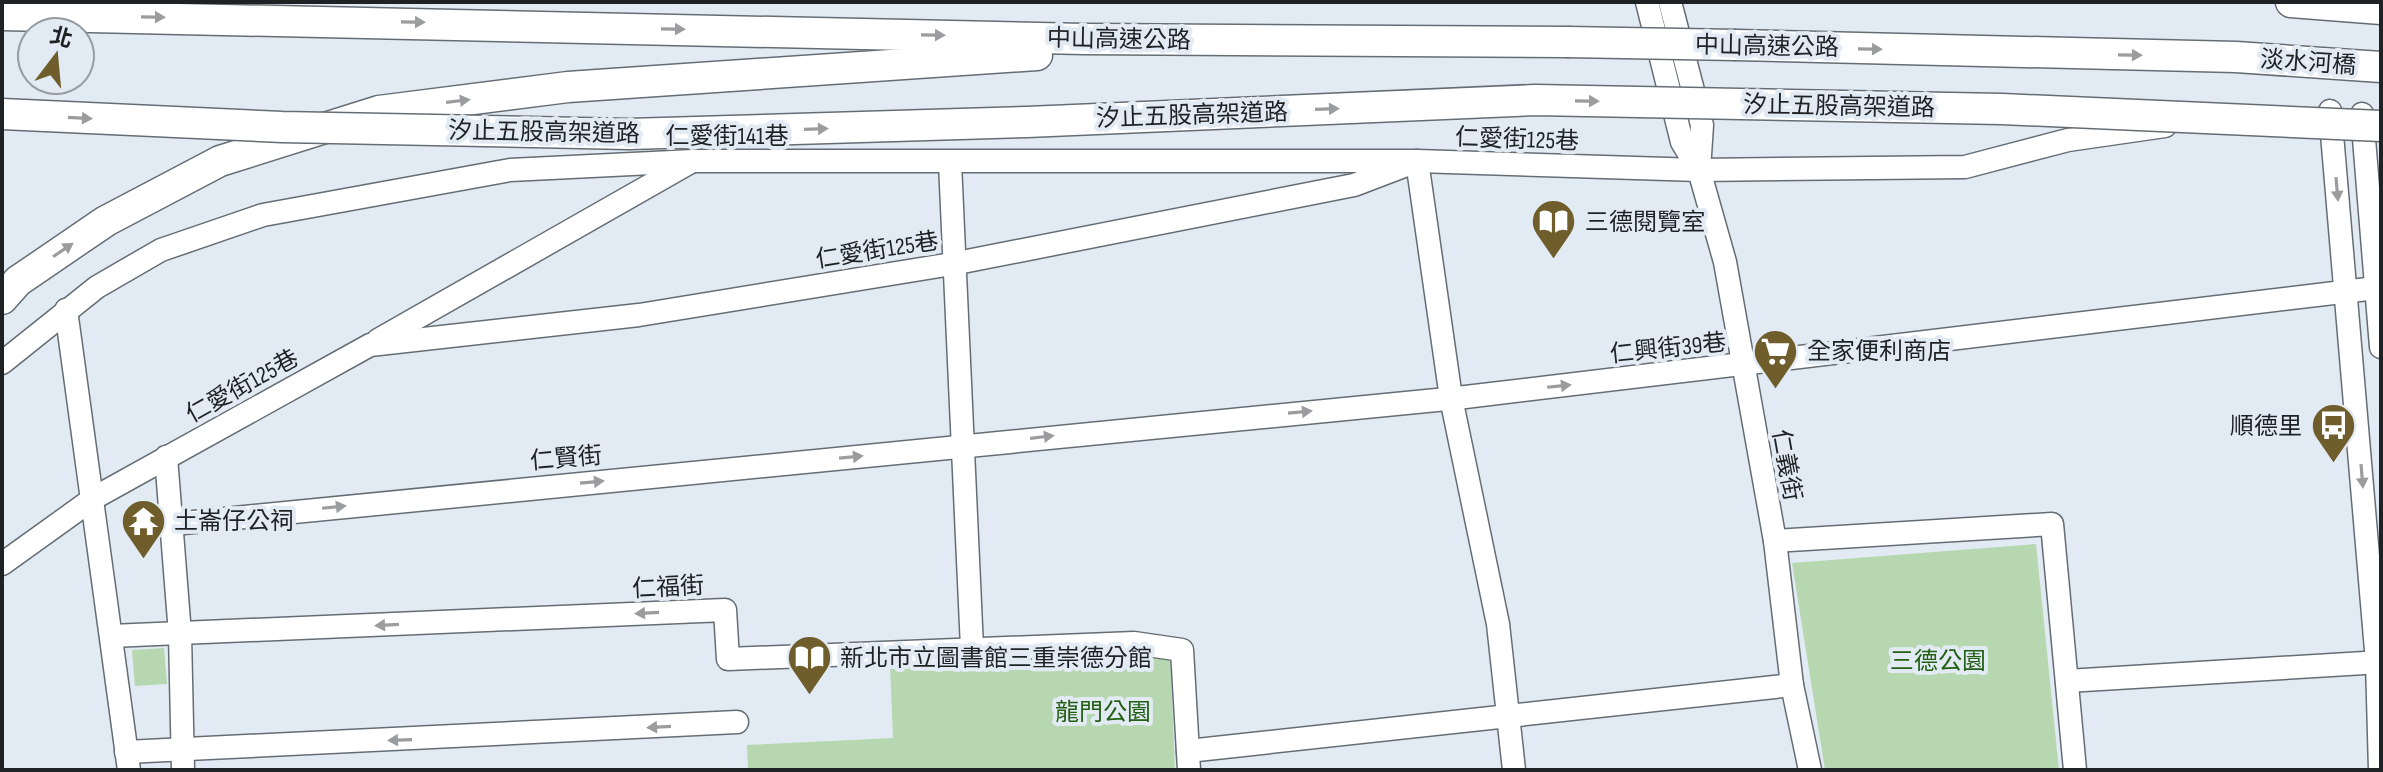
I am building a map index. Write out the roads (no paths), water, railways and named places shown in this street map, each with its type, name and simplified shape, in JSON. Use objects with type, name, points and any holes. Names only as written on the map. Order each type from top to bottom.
[{"type":"highway","points":[[2291,2],[2381,9]]},
{"type":"highway","name":"中山高速公路","points":[[2,15],[1084,39],[1567,42],[2236,57]]},
{"type":"highway","points":[[2,299],[18,281],[106,221],[220,161],[379,111],[584,86],[1287,40]]},
{"type":"highway","name":"淡水河橋","points":[[2236,57],[2381,67]]},
{"type":"highway","name":"汐止五股高架道路","points":[[2,114],[282,127],[629,134],[1027,122],[1535,100],[2375,118]]},
{"type":"street","name":"仁義街","points":[[1647,2],[1682,142],[1699,170],[1725,262],[1775,541],[1792,685],[1810,770]]},
{"type":"street","name":"仁義街","points":[[1670,2],[1702,125],[1699,170]]},
{"type":"street","name":"仁愛街125巷","points":[[2,564],[94,498],[370,345],[639,315],[952,264],[1354,185],[1417,161],[1699,170],[1965,167],[2068,140],[2300,109],[2375,118]]},
{"type":"street","points":[[2330,111],[2379,662],[2380,770]]},
{"type":"street","points":[[2375,118],[2376,288],[2381,347]]},
{"type":"street","points":[[370,345],[693,161]]},
{"type":"street","name":"仁愛街141巷","points":[[2,363],[97,287],[161,250],[263,215],[510,170],[693,161],[1417,161]]},
{"type":"street","points":[[1417,161],[1451,398],[1498,624],[1514,770]]},
{"type":"street","points":[[950,163],[952,264],[964,446],[972,648]]},
{"type":"street","name":"仁興街39巷","points":[[964,446],[1744,366],[2376,288]]},
{"type":"street","points":[[66,310],[128,761],[182,760],[737,722]]},
{"type":"street","name":"仁賢街","points":[[173,524],[964,446]]},
{"type":"street","points":[[166,457],[180,634],[182,760]]},
{"type":"street","points":[[1775,541],[2052,524],[2075,770]]},
{"type":"street","name":"仁福街","points":[[111,636],[725,610],[728,659],[1134,643],[1182,650],[1189,760]]},
{"type":"street","points":[[2067,681],[2379,662]]},
{"type":"street","points":[[1189,760],[1792,685]]},
{"type":"place","name":"三德閱覽室","points":[[1554,261]]},
{"type":"place","name":"全家便利商店","points":[[1776,390]]},
{"type":"place","name":"順德里","points":[[2333,465]]},
{"type":"place","name":"土崙仔公祠","points":[[143,560]]},
{"type":"place","name":"新北市立圖書館三重崇德分館","points":[[809,697]]},
{"type":"park label","name":"三德公園","points":[[1938,661]]},
{"type":"park label","name":"龍門公園","points":[[1103,712]]}]
